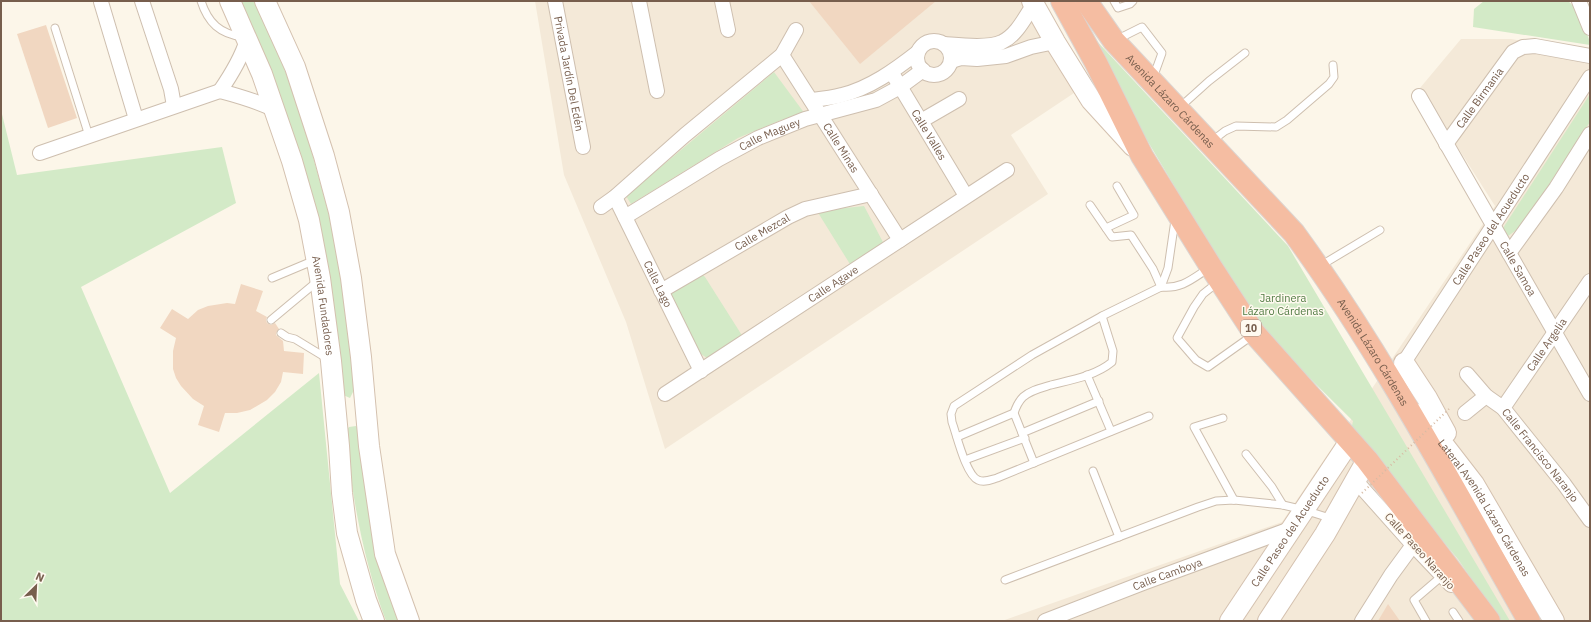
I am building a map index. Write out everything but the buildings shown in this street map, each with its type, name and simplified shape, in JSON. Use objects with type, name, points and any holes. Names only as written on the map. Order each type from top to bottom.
[{"type":"highway","name":"10","points":[[1062,1],[1096,63],[1142,156],[1215,274],[1254,333],[1367,460],[1415,535],[1489,621]]},
{"type":"highway","name":"Avenida Lázaro Cárdenas","points":[[1086,1],[1114,41],[1294,233],[1318,267],[1391,381],[1529,621]]},
{"type":"main road","name":"Avenida Fundadores","points":[[230,1],[262,74],[275,110],[309,220],[320,278],[331,361],[342,493],[347,533],[361,586],[374,621]]},
{"type":"main road","points":[[265,1],[295,67],[324,156],[339,212],[351,278],[367,408],[369,446],[375,495],[385,554],[409,621]]},
{"type":"main road","points":[[1033,3],[1091,100],[1142,156]]},
{"type":"main road","points":[[1404,363],[1427,398],[1474,484]]},
{"type":"main road","name":"Lateral Avenida Lázaro Cárdenas","points":[[1404,403],[1426,422],[1474,484],[1554,621]]},
{"type":"main road","points":[[335,412],[367,408]]},
{"type":"main road","name":"Calle Paseo del Acueducto","points":[[1230,621],[1350,441]]},
{"type":"main road","points":[[1268,621],[1325,534],[1333,519],[1359,487],[1367,460]]},
{"type":"street","points":[[142,1],[171,89],[174,106]]},
{"type":"street","name":"Privada Jardín Del Edén","points":[[555,1],[582,147]]},
{"type":"street","points":[[639,1],[656,91]]},
{"type":"street","points":[[722,1],[728,30]]},
{"type":"street","points":[[1579,1],[1590,28]]},
{"type":"street","points":[[101,2],[136,119]]},
{"type":"street","points":[[1003,50],[1020,26],[1033,3]]},
{"type":"street","points":[[602,207],[782,54],[796,30]]},
{"type":"street","points":[[220,91],[232,74],[243,52],[246,39]]},
{"type":"street","points":[[811,100],[848,93],[859,89],[892,72],[918,52],[924,44],[929,42],[934,41],[944,44],[979,46],[1003,50]]},
{"type":"street","points":[[951,61],[961,58],[977,59],[1003,50],[1055,42]]},
{"type":"street","points":[[918,52],[918,62],[923,70],[931,74],[939,74],[947,69],[951,61],[950,51],[944,44]]},
{"type":"street","name":"Calle Birmania","points":[[1446,144],[1513,52],[1523,46],[1535,46],[1590,56]]},
{"type":"street","name":"Calle Minas","points":[[782,54],[900,240]]},
{"type":"street","name":"Calle Maguey","points":[[625,217],[719,159],[758,138],[805,119],[876,100],[900,87],[923,70]]},
{"type":"street","name":"Calle Valles","points":[[892,72],[966,196]]},
{"type":"street","name":"Calle Paseo del Acueducto","points":[[1391,381],[1590,78]]},
{"type":"street","points":[[40,153],[220,91],[262,103],[275,110]]},
{"type":"street","name":"Calle Samoa","points":[[1419,96],[1590,394]]},
{"type":"street","points":[[921,121],[959,99]]},
{"type":"street","points":[[1509,253],[1556,188],[1590,134]]},
{"type":"street","name":"Calle Agave","points":[[665,394],[1007,170]]},
{"type":"street","name":"Calle Mezcal","points":[[661,291],[794,214],[805,209],[870,194]]},
{"type":"street","name":"Calle Lago","points":[[615,197],[700,371]]},
{"type":"street","name":"Calle Argelia","points":[[1503,408],[1590,281]]},
{"type":"street","name":"Calle Francisco Naranjo","points":[[1467,374],[1486,396],[1503,408],[1564,484],[1590,520]]},
{"type":"street","points":[[1465,413],[1486,396]]},
{"type":"street","name":"Calle Paseo Naranjo","points":[[1359,487],[1415,535],[1442,576],[1486,621]]},
{"type":"street","name":"Calle Camboya","points":[[1045,621],[1290,529]]},
{"type":"street","points":[[1362,621],[1415,535]]},
{"type":"lane","points":[[201,1],[209,20],[220,31],[246,39]]},
{"type":"lane","points":[[1114,1],[1118,8],[1130,4],[1133,1]]},
{"type":"lane","points":[[55,28],[89,136]]},
{"type":"lane","points":[[1114,41],[1142,28],[1162,53],[1152,82]]},
{"type":"lane","points":[[1178,110],[1209,81],[1245,53]]},
{"type":"lane","points":[[1209,144],[1225,131],[1236,126],[1276,127],[1287,120],[1329,84],[1334,77],[1333,65]]},
{"type":"lane","points":[[1106,228],[1134,215],[1117,186]]},
{"type":"lane","points":[[1090,204],[1112,237],[1131,235],[1162,286]]},
{"type":"lane","points":[[1162,286],[1168,268],[1176,211]]},
{"type":"lane","points":[[1318,267],[1380,230]]},
{"type":"lane","points":[[272,278],[317,259]]},
{"type":"lane","points":[[1149,416],[984,482],[977,480],[970,473],[952,422],[951,414],[954,406],[1032,355],[1102,316],[1162,286],[1172,288],[1215,274]]},
{"type":"lane","points":[[1215,274],[1194,307],[1177,338],[1196,360],[1208,367],[1254,333]]},
{"type":"lane","points":[[271,320],[320,278]]},
{"type":"lane","points":[[1034,463],[1014,413],[1016,405],[1022,398],[1032,391],[1087,375],[1107,366],[1112,362],[1114,357],[1113,351],[1102,316]]},
{"type":"lane","points":[[281,334],[288,338],[295,339],[331,361]]},
{"type":"lane","points":[[1087,375],[1111,431]]},
{"type":"lane","points":[[965,460],[1024,436],[1099,401]]},
{"type":"lane","points":[[957,437],[1014,413]]},
{"type":"lane","points":[[1223,418],[1194,427],[1234,500]]},
{"type":"lane","points":[[1246,454],[1272,487],[1283,505]]},
{"type":"lane","points":[[1093,471],[1119,537]]},
{"type":"lane","points":[[1005,580],[1216,501],[1234,500],[1283,505],[1333,519]]},
{"type":"lane","points":[[1426,621],[1414,600],[1442,576]]},
{"type":"lane","points":[[1453,612],[1459,621]]},
{"type":"path","points":[[1359,487],[1449,409]]},
{"type":"shaded area","points":[[535,1],[1027,1],[1080,89],[1011,135],[1048,194],[665,449],[626,322],[564,175]]},
{"type":"shaded area","points":[[1461,39],[1511,39],[1590,52],[1590,621],[1002,621],[1282,522],[1495,206],[1420,88]]},
{"type":"green space","points":[[238,1],[255,1],[274,41],[302,117],[331,222],[348,319],[354,390],[350,398],[343,395],[333,318]]},
{"type":"green space","points":[[1484,1],[1568,1],[1578,10],[1590,45],[1473,27],[1474,9]]},
{"type":"green space","name":"Jardinera Lázaro Cárdenas","points":[[1093,37],[1288,246],[1510,621],[1500,621],[1458,559],[1351,431],[1353,421],[1258,327],[1087,39]]},
{"type":"green space","points":[[774,72],[805,114],[781,120],[738,138],[631,204],[626,196]]},
{"type":"green space","points":[[1590,94],[1590,122],[1521,227],[1508,236],[1503,228]]},
{"type":"green space","points":[[1,110],[17,175],[222,147],[236,203],[81,287],[170,493],[319,373],[340,584],[359,621],[1,621]]},
{"type":"green space","points":[[864,206],[885,246],[853,269],[817,211]]},
{"type":"green space","points":[[701,273],[743,337],[707,358],[701,354],[671,297],[672,291]]},
{"type":"green space","points":[[356,426],[361,431],[403,621],[386,621],[365,551],[355,504],[345,432],[349,427]]}]
